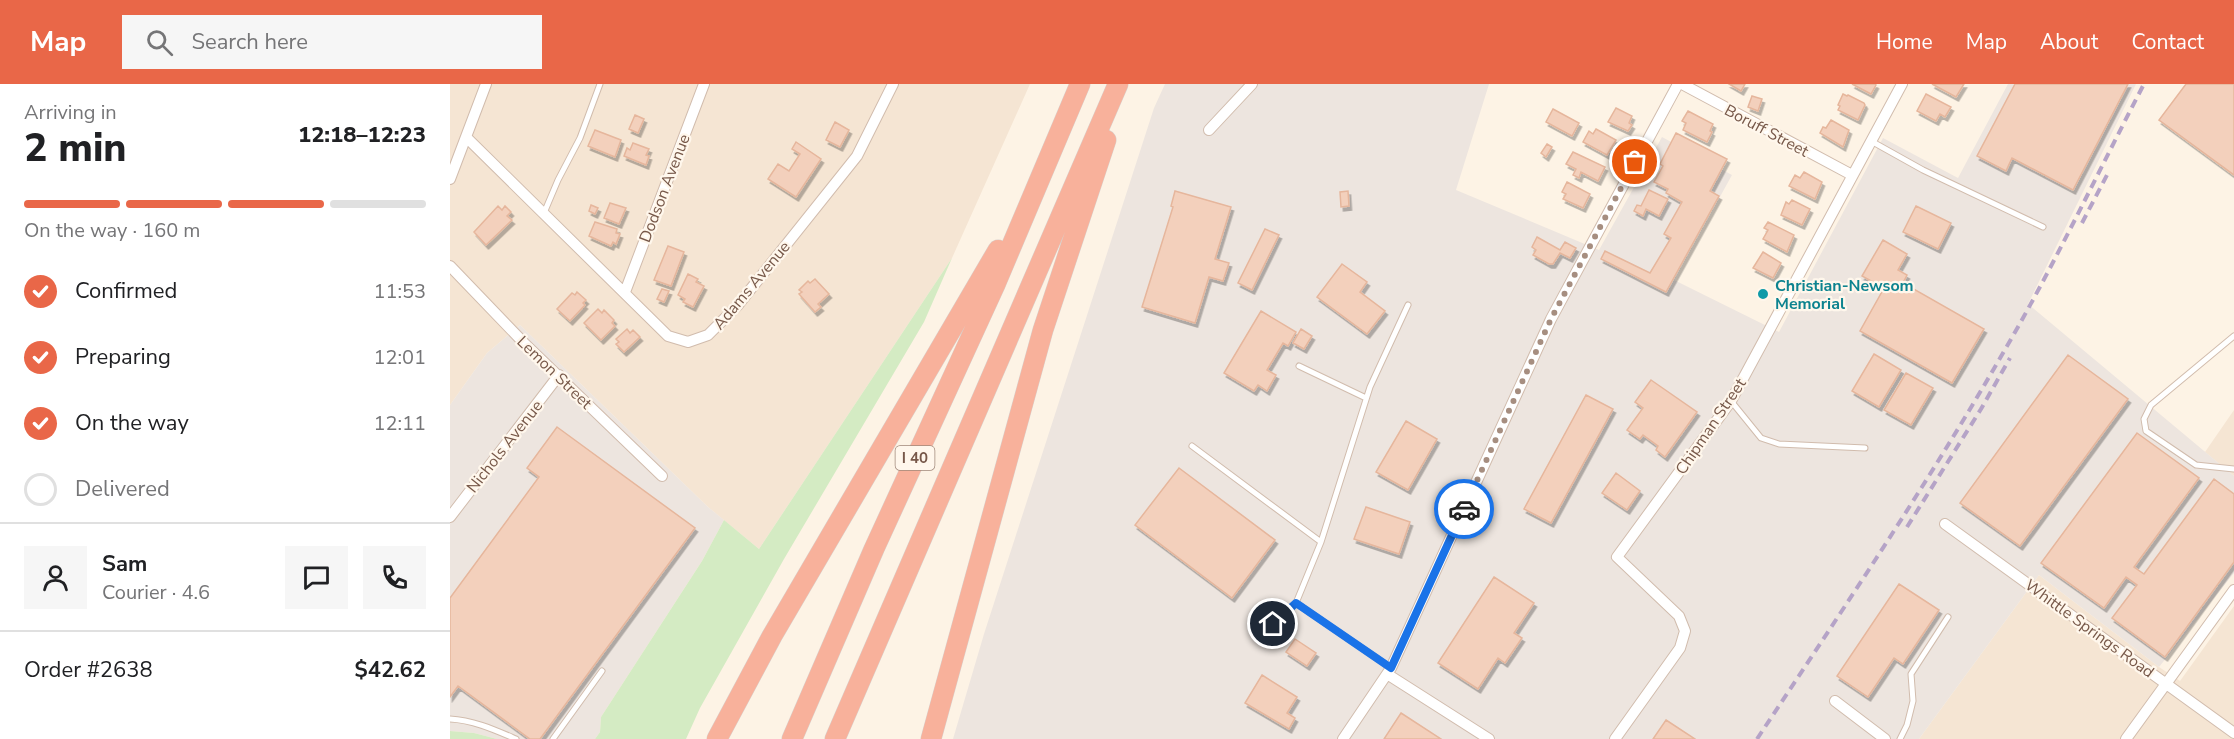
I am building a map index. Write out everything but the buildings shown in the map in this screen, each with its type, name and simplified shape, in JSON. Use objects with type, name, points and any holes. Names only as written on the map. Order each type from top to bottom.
[{"type":"highway","name":"I 40","points":[[792,739],[874,549],[995,285],[1080,84]]},
{"type":"highway","name":"I 40","points":[[835,739],[1118,84]]},
{"type":"highway","points":[[931,739],[1043,330],[1125,84]]},
{"type":"highway","points":[[717,739],[772,636],[1040,178]]},
{"type":"street","points":[[450,179],[486,84]]},
{"type":"street","name":"Dodson Avenue","points":[[625,292],[704,84]]},
{"type":"street","name":"Adams Avenue","points":[[466,137],[668,336],[688,342],[708,335],[738,305],[857,156],[893,84]]},
{"type":"street","points":[[1209,130],[1252,84]]},
{"type":"street","points":[[1343,739],[1389,671],[1551,319],[1680,84]]},
{"type":"street","name":"Boruff Street","points":[[1680,84],[1852,176]]},
{"type":"street","name":"Chipman Street","points":[[1615,739],[1680,648],[1685,631],[1679,616],[1617,557],[1731,401],[1902,84]]},
{"type":"street","name":"Lemon Street","points":[[450,266],[524,343],[662,476]]},
{"type":"street","name":"Nichols Avenue","points":[[450,517],[559,375]]},
{"type":"street","name":"Whittle Springs Road","points":[[1945,524],[2234,733]]},
{"type":"street","points":[[2126,739],[2234,590]]},
{"type":"street","points":[[1389,671],[1489,739]]},
{"type":"street","points":[[1835,701],[1885,739]]},
{"type":"lane","points":[[544,213],[580,138],[600,84]]},
{"type":"lane","points":[[1871,141],[1923,170],[2043,228]]},
{"type":"lane","points":[[1273,624],[1296,603],[1321,542],[1366,398],[1408,305]]},
{"type":"lane","points":[[2234,336],[2151,405],[2144,419],[2146,431],[2196,465],[2234,469]]},
{"type":"lane","points":[[1299,366],[1366,398]]},
{"type":"lane","points":[[1731,401],[1761,438],[1779,444],[1865,448]]},
{"type":"lane","points":[[1192,446],[1321,542]]},
{"type":"lane","points":[[1296,603],[1389,671]]},
{"type":"lane","points":[[1900,739],[1907,725],[1913,701],[1911,674],[1948,617]]},
{"type":"lane","points":[[553,739],[602,671]]},
{"type":"lane","points":[[450,719],[490,728],[516,739]]},
{"type":"shaded area","points":[[450,84],[1030,84],[952,258],[759,549],[708,507],[520,325],[487,353],[450,405]]},
{"type":"shaded area","points":[[1165,84],[1489,84],[1456,190],[1599,250],[1662,137],[1732,175],[1674,280],[1779,332],[1883,138],[1958,178],[2008,84],[2136,84],[2028,304],[2234,476],[2234,573],[2159,667],[2039,575],[1919,739],[953,739],[984,634],[1154,108]]},
{"type":"shaded area","points":[[520,325],[724,520],[702,561],[601,717],[600,732],[595,739],[497,739],[474,733],[450,731],[450,405],[487,353]]},
{"type":"shaded area","points":[[2234,410],[2234,476],[2205,452]]},
{"type":"shaded area","points":[[2039,575],[2180,681],[2234,606],[2234,739],[1919,739]]},
{"type":"green space","points":[[952,258],[924,322],[784,559],[700,708],[686,739],[595,739],[600,732],[601,717],[702,561],[724,520],[759,549]]},
{"type":"green space","points":[[450,731],[474,733],[497,739],[450,739]]},
{"type":"railway","points":[[1757,739],[1883,548],[1974,402],[2040,287],[2144,84]]},
{"type":"railway","points":[[2082,223],[2107,175]]},
{"type":"railway","points":[[1907,527],[2010,358]]},
{"type":"way so far","points":[[1464,509],[1551,319],[1635,162]]},
{"type":"place","name":"Christian-Newsom Memorial","points":[[1763,294]]},
{"type":"route","points":[[1273,624],[1296,603],[1391,668],[1464,509]]}]
